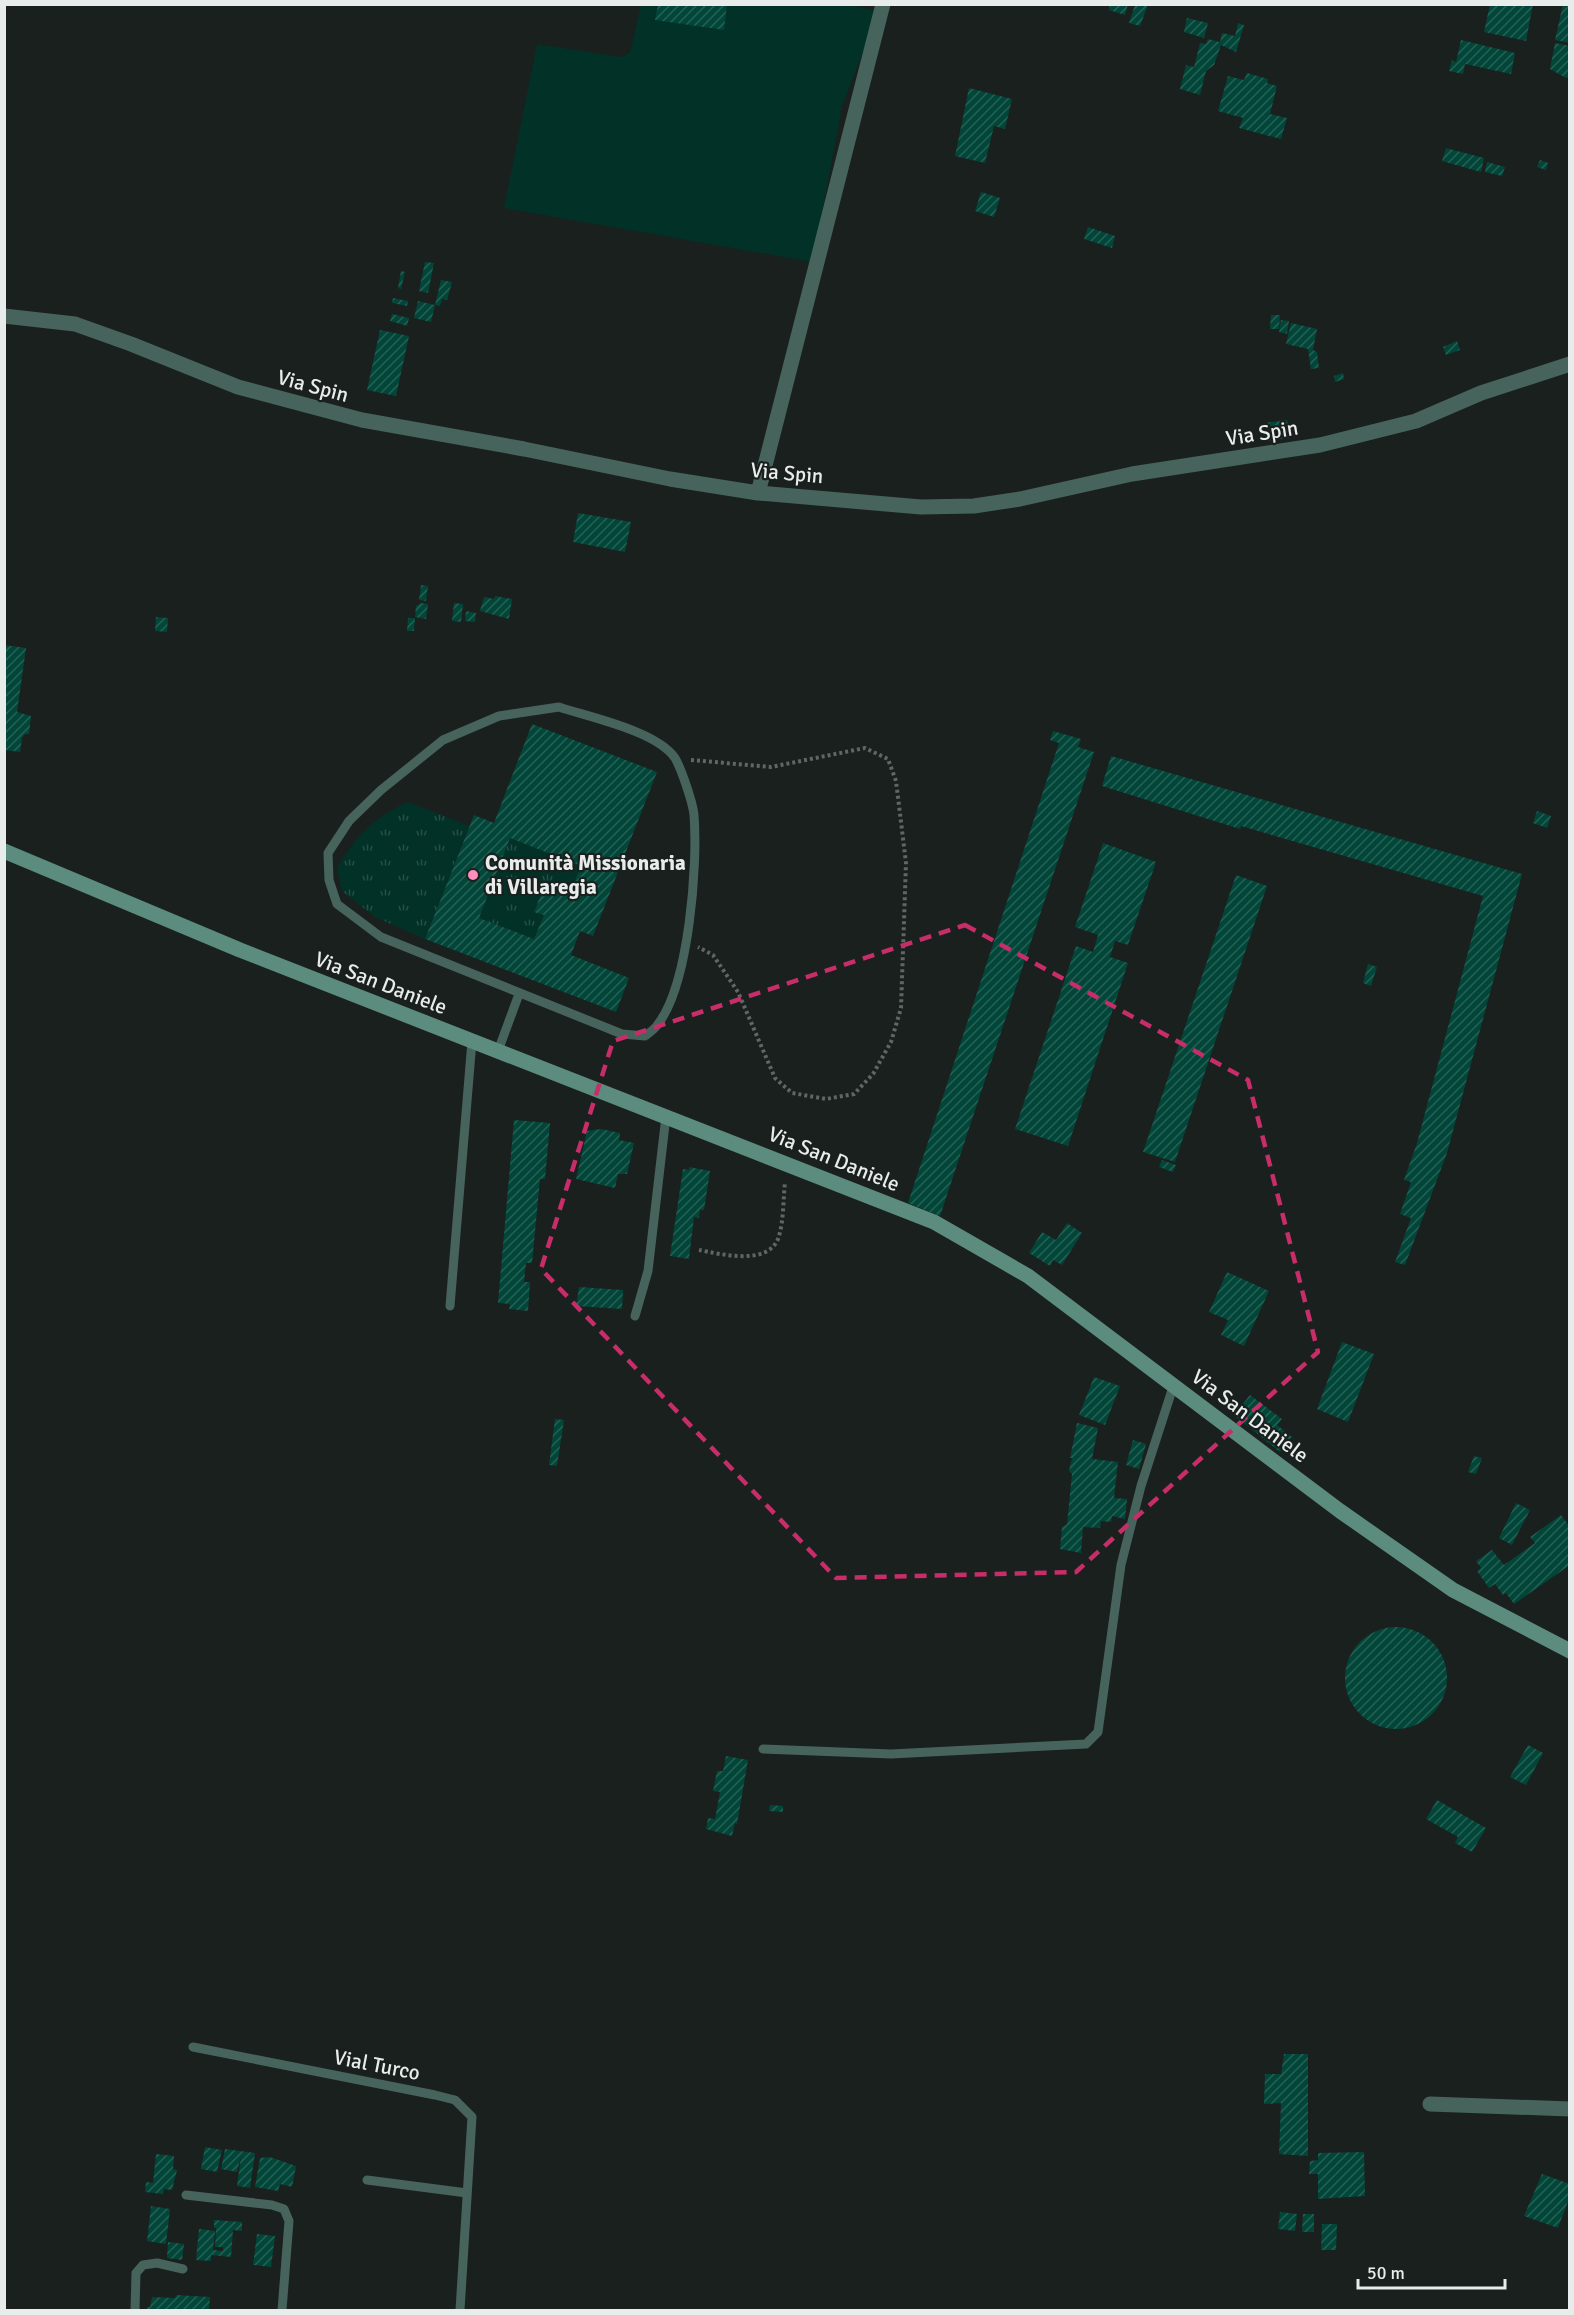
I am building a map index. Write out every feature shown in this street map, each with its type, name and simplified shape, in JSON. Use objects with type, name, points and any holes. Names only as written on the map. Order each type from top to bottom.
[{"type":"street","points":[[758,493],[883,4]]},
{"type":"street","name":"Via Spin","points":[[4,316],[75,324],[238,387],[362,420],[524,449],[670,479],[758,493],[921,507],[974,506],[1020,499],[1132,474],[1320,445],[1416,420],[1481,393],[1569,364]]},
{"type":"street","name":"Via San Daniele","points":[[4,851],[240,950],[787,1162],[934,1222],[1028,1276],[1340,1511],[1453,1590],[1569,1652]]},
{"type":"street","points":[[1430,2104],[1569,2109]]},
{"type":"lane","points":[[559,707],[650,738],[674,758],[694,812],[694,871],[686,942],[676,985],[658,1024],[645,1036],[622,1034],[381,937],[337,903],[329,880],[328,853],[344,829],[381,790],[443,740],[500,716],[559,707]]},
{"type":"lane","points":[[498,1051],[519,994]]},
{"type":"lane","points":[[450,1306],[472,1041]]},
{"type":"lane","points":[[635,1316],[648,1271],[666,1116]]},
{"type":"lane","points":[[764,1749],[891,1754],[1086,1744],[1098,1732],[1121,1565],[1141,1486],[1174,1384]]},
{"type":"lane","name":"Vial Turco","points":[[193,2047],[455,2100],[472,2116],[460,2310]]},
{"type":"lane","points":[[367,2180],[467,2193]]},
{"type":"lane","points":[[186,2195],[272,2205],[284,2209],[289,2221],[282,2310]]},
{"type":"lane","points":[[135,2310],[136,2273],[142,2265],[157,2263],[183,2269]]},
{"type":"path","points":[[674,758],[771,767],[865,748],[888,759],[896,781],[906,863],[901,1008],[891,1042],[873,1074],[854,1094],[826,1099],[792,1093],[775,1078],[738,992],[713,955],[686,942]]},
{"type":"path","points":[[699,1250],[731,1256],[767,1251],[777,1241],[787,1162]]},
{"type":"highlighted area","points":[[965,925],[1248,1080],[1318,1352],[1076,1572],[836,1578],[541,1269],[613,1041]]},
{"type":"green space","points":[[842,4],[879,11],[842,106],[813,262],[504,208],[537,44],[621,57],[630,53],[641,5]]},
{"type":"green space","points":[[408,802],[469,826],[425,939],[375,917],[342,891],[337,868],[351,846],[366,829],[395,808]]},
{"type":"green space","points":[[510,838],[581,866],[570,893],[545,884],[534,911],[544,915],[534,939],[479,918]]},
{"type":"building","points":[[658,4],[727,4],[724,30],[655,20]]},
{"type":"building","points":[[1110,4],[1128,4],[1125,15],[1109,10]]},
{"type":"building","points":[[1490,4],[1533,4],[1526,41],[1484,32]]},
{"type":"building","points":[[1563,4],[1570,4],[1570,43],[1555,40]]},
{"type":"building","points":[[1135,5],[1148,5],[1140,26],[1129,23]]},
{"type":"building","points":[[1187,18],[1208,23],[1204,38],[1184,32]]},
{"type":"building","points":[[1238,23],[1244,25],[1236,52],[1221,45],[1214,65],[1206,71],[1200,95],[1180,89],[1186,65],[1194,67],[1200,43],[1206,44],[1208,39],[1220,42],[1222,33],[1235,36]]},
{"type":"building","points":[[1461,40],[1515,53],[1511,74],[1465,64],[1463,74],[1449,71],[1452,60],[1456,62]]},
{"type":"building","points":[[1555,43],[1570,46],[1570,77],[1566,78],[1550,69]]},
{"type":"building","points":[[1247,73],[1268,79],[1267,83],[1277,86],[1270,114],[1287,118],[1281,139],[1239,128],[1243,118],[1218,111],[1228,76],[1244,80]]},
{"type":"building","points":[[969,88],[1012,99],[1005,129],[994,126],[985,163],[955,156]]},
{"type":"building","points":[[1446,148],[1484,158],[1481,172],[1442,161]]},
{"type":"building","points":[[1540,160],[1548,163],[1546,170],[1537,167]]},
{"type":"building","points":[[1487,162],[1505,167],[1502,176],[1485,172]]},
{"type":"building","points":[[981,192],[1000,198],[994,217],[975,211]]},
{"type":"building","points":[[1088,227],[1115,236],[1112,248],[1084,239]]},
{"type":"building","points":[[425,262],[434,263],[428,293],[419,291]]},
{"type":"building","points":[[401,271],[405,272],[401,289],[398,288]]},
{"type":"building","points":[[441,280],[452,282],[447,300],[442,299],[440,306],[435,305]]},
{"type":"building","points":[[393,298],[408,301],[407,306],[392,303]]},
{"type":"building","points":[[418,301],[435,305],[431,322],[414,318]]},
{"type":"building","points":[[392,314],[409,318],[407,326],[390,321]]},
{"type":"building","points":[[1271,315],[1280,315],[1279,329],[1270,329]]},
{"type":"building","points":[[1281,320],[1289,321],[1287,334],[1279,332]]},
{"type":"building","points":[[1291,323],[1317,329],[1313,350],[1317,352],[1319,368],[1311,369],[1308,349],[1286,344]]},
{"type":"building","points":[[380,330],[409,336],[396,396],[367,390]]},
{"type":"building","points":[[1457,341],[1460,350],[1446,355],[1443,347]]},
{"type":"building","points":[[1343,373],[1344,379],[1335,382],[1334,376]]},
{"type":"building","points":[[1287,420],[1290,438],[1267,441],[1265,423]]},
{"type":"building","points":[[578,513],[631,522],[625,552],[573,542]]},
{"type":"building","points":[[421,585],[428,586],[426,601],[419,600]]},
{"type":"building","points":[[495,596],[512,599],[509,619],[480,611],[484,597],[494,599]]},
{"type":"building","points":[[421,603],[428,604],[426,619],[415,617],[416,606]]},
{"type":"building","points":[[454,603],[463,604],[461,622],[452,621]]},
{"type":"building","points":[[466,611],[476,613],[475,622],[465,621]]},
{"type":"building","points":[[156,617],[168,618],[167,632],[155,631]]},
{"type":"building","points":[[408,618],[415,618],[414,631],[407,631]]},
{"type":"building","points":[[4,645],[26,648],[17,712],[31,716],[29,734],[25,734],[22,738],[20,752],[4,750]]},
{"type":"building","name":"Comunità Missionaria di Villaregia","points":[[532,724],[657,772],[593,936],[580,931],[571,955],[629,978],[616,1012],[425,939],[474,815],[494,823]],"holes":[[[510,838],[581,866],[570,893],[545,884],[534,912],[544,915],[534,939],[479,918]]]},
{"type":"building","points":[[1053,731],[1081,739],[1078,747],[1094,752],[940,1216],[908,1203],[1059,743],[1050,740]]},
{"type":"building","points":[[1111,756],[1522,874],[1447,1153],[1405,1265],[1395,1262],[1411,1218],[1400,1214],[1411,1182],[1404,1180],[1417,1143],[1483,896],[1241,826],[1240,829],[1102,786]]},
{"type":"building","points":[[1537,811],[1551,816],[1547,828],[1533,823]]},
{"type":"building","points":[[1103,843],[1156,862],[1128,945],[1115,941],[1110,957],[1128,963],[1068,1146],[1015,1129],[1076,946],[1093,952],[1098,935],[1075,927]]},
{"type":"building","points":[[1236,875],[1267,886],[1175,1162],[1143,1152]]},
{"type":"building","points":[[1368,964],[1377,967],[1371,986],[1363,983]]},
{"type":"building","points":[[514,1120],[550,1123],[545,1179],[540,1179],[532,1263],[526,1263],[524,1282],[530,1282],[528,1311],[509,1309],[510,1304],[498,1303]]},
{"type":"building","points":[[601,1129],[620,1133],[619,1140],[634,1143],[627,1174],[618,1174],[615,1188],[576,1179],[587,1131]]},
{"type":"building","points":[[1162,1160],[1176,1165],[1173,1172],[1159,1167]]},
{"type":"building","points":[[689,1167],[710,1171],[704,1210],[700,1210],[699,1218],[694,1217],[689,1259],[670,1256],[683,1169],[689,1170]]},
{"type":"building","points":[[1067,1223],[1082,1233],[1062,1265],[1053,1260],[1050,1266],[1029,1253],[1042,1232],[1056,1240]]},
{"type":"building","points":[[1227,1272],[1269,1291],[1244,1346],[1221,1335],[1228,1320],[1209,1312]]},
{"type":"building","points":[[579,1287],[623,1290],[622,1309],[576,1306]]},
{"type":"building","points":[[1342,1342],[1374,1354],[1348,1422],[1317,1409]]},
{"type":"building","points":[[1094,1377],[1120,1386],[1105,1425],[1079,1415]]},
{"type":"building","points":[[1250,1395],[1282,1419],[1277,1425],[1292,1437],[1280,1452],[1234,1415]]},
{"type":"building","points":[[555,1419],[564,1420],[557,1466],[549,1465]]},
{"type":"building","points":[[1077,1423],[1098,1428],[1092,1459],[1118,1462],[1114,1498],[1127,1499],[1125,1519],[1112,1516],[1111,1522],[1101,1521],[1100,1528],[1083,1527],[1081,1553],[1060,1549],[1062,1527],[1067,1524],[1072,1474],[1069,1471],[1072,1458],[1070,1458]]},
{"type":"building","points":[[1133,1440],[1146,1444],[1139,1469],[1126,1465]]},
{"type":"building","points":[[1474,1456],[1482,1458],[1476,1474],[1468,1472]]},
{"type":"building","points":[[1516,1503],[1530,1510],[1512,1545],[1499,1538]]},
{"type":"building","points":[[1561,1515],[1570,1527],[1570,1565],[1514,1604],[1495,1584],[1489,1588],[1477,1571],[1481,1568],[1476,1561],[1492,1550],[1504,1565],[1535,1543],[1530,1537]]},
{"type":"building","points":[[1396,1627],[1416,1631],[1432,1642],[1443,1658],[1447,1678],[1443,1698],[1432,1714],[1416,1725],[1396,1729],[1376,1725],[1360,1714],[1349,1698],[1345,1678],[1349,1658],[1360,1642],[1376,1631]]},
{"type":"building","points":[[1528,1745],[1543,1753],[1526,1785],[1510,1777]]},
{"type":"building","points":[[726,1756],[748,1760],[737,1824],[735,1823],[732,1836],[706,1829],[708,1818],[715,1819],[720,1792],[713,1791],[717,1771],[723,1771]]},
{"type":"building","points":[[1437,1800],[1486,1828],[1472,1852],[1455,1843],[1458,1837],[1426,1819]]},
{"type":"building","points":[[770,1805],[783,1806],[783,1812],[769,1811]]},
{"type":"building","points":[[1284,2054],[1308,2054],[1308,2156],[1279,2154],[1281,2103],[1264,2104],[1265,2074],[1281,2074]]},
{"type":"building","points":[[205,2147],[222,2150],[217,2172],[201,2169]]},
{"type":"building","points":[[225,2149],[255,2153],[250,2188],[237,2186],[241,2156],[237,2172],[221,2169]]},
{"type":"building","points":[[1364,2152],[1365,2196],[1318,2199],[1318,2174],[1309,2174],[1310,2161],[1318,2160],[1318,2153]]},
{"type":"building","points":[[156,2154],[174,2156],[173,2169],[177,2170],[172,2190],[164,2189],[163,2194],[145,2192],[146,2182],[153,2183]]},
{"type":"building","points":[[270,2157],[296,2166],[292,2187],[280,2184],[278,2191],[255,2187],[260,2158]]},
{"type":"building","points":[[1542,2174],[1570,2184],[1570,2196],[1558,2228],[1524,2216]]},
{"type":"building","points":[[151,2206],[170,2209],[166,2244],[147,2241]]},
{"type":"building","points":[[1280,2212],[1297,2214],[1295,2231],[1278,2229]]},
{"type":"building","points":[[1303,2214],[1314,2214],[1314,2232],[1302,2232]]},
{"type":"building","points":[[214,2220],[242,2222],[242,2231],[233,2230],[231,2257],[211,2255],[211,2261],[196,2260],[199,2229],[215,2231],[213,2250],[223,2251],[223,2247],[215,2247],[216,2228],[214,2228]]},
{"type":"building","points":[[1322,2224],[1337,2224],[1336,2250],[1321,2250]]},
{"type":"building","points":[[257,2234],[275,2236],[271,2267],[253,2265]]},
{"type":"building","points":[[168,2242],[184,2244],[182,2260],[167,2258]]},
{"type":"building","points":[[176,2295],[210,2297],[209,2310],[147,2310],[152,2297],[175,2298]]},
{"type":"place","name":"Comunità Missionaria di Villaregia","points":[[473,875]]}]
